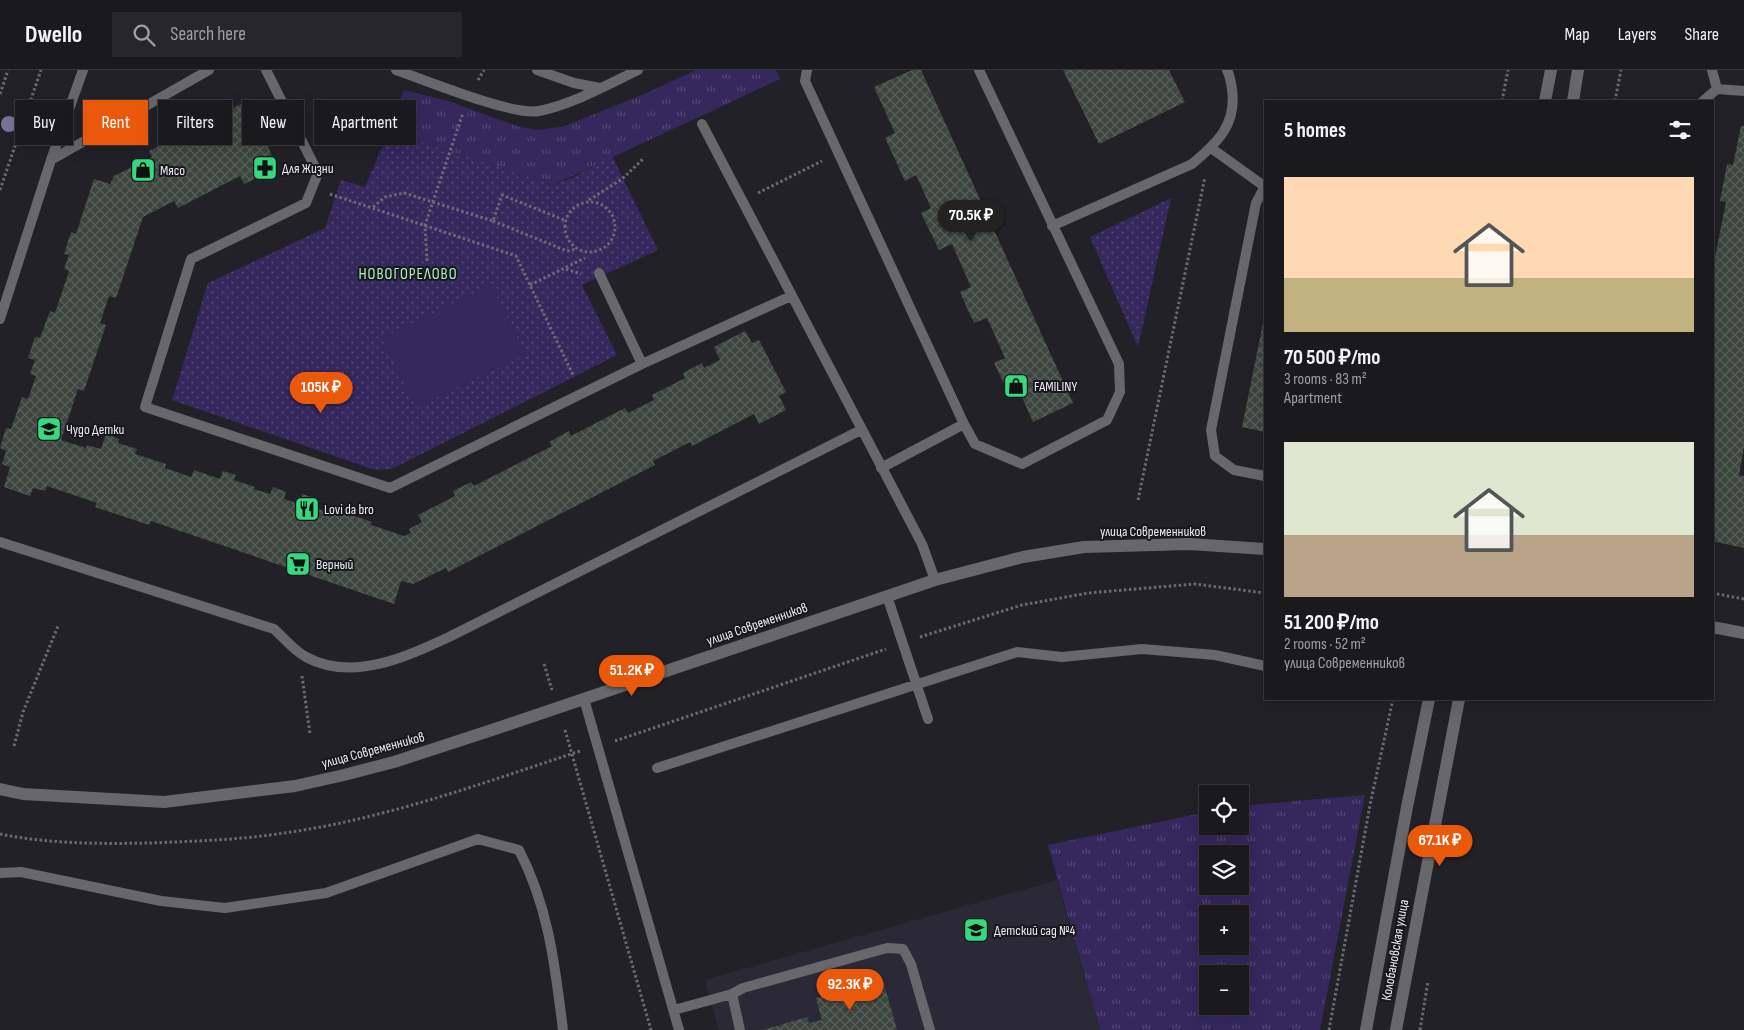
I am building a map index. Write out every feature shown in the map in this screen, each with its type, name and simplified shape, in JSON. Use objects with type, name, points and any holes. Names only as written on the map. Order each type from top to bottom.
[{"type":"street","points":[[1545,100],[1551,70]]},
{"type":"street","points":[[1572,100],[1578,70]]},
{"type":"street","name":"улица Современников","points":[[0,789],[52,796],[164,802],[295,786],[394,762],[935,580],[1023,557],[1084,547],[1189,544],[1264,549]]},
{"type":"street","points":[[1714,627],[1744,633]]},
{"type":"street","name":"Колобановская улица","points":[[1366,1030],[1429,700]]},
{"type":"street","name":"Колобановская улица","points":[[1396,1030],[1460,700]]},
{"type":"lane","points":[[0,319],[51,160],[83,70]]},
{"type":"lane","points":[[51,160],[209,70]]},
{"type":"lane","points":[[266,70],[318,173],[313,188],[306,203],[191,259],[145,407],[390,488],[642,364],[791,296]]},
{"type":"lane","points":[[396,70],[502,106],[537,111],[600,88],[638,70]]},
{"type":"lane","points":[[537,70],[574,84],[600,88]]},
{"type":"lane","points":[[806,70],[804,81],[964,424],[975,444],[1022,464],[1106,420],[1120,392],[1119,364],[979,70]]},
{"type":"lane","points":[[1052,226],[1192,164],[1211,148],[1230,123],[1233,100],[1227,70]]},
{"type":"lane","points":[[1712,70],[1716,90]]},
{"type":"lane","points":[[1704,100],[1716,90],[1744,91]]},
{"type":"lane","points":[[702,124],[922,544],[935,580]]},
{"type":"lane","points":[[1211,148],[1264,186],[1256,203],[1211,430],[1215,456],[1234,470],[1264,476]]},
{"type":"lane","points":[[599,273],[642,364]]},
{"type":"lane","points":[[881,468],[964,424]]},
{"type":"lane","points":[[0,542],[274,630],[305,657],[334,666],[370,666],[411,654],[861,430]]},
{"type":"lane","points":[[887,596],[928,719]]},
{"type":"lane","points":[[657,768],[1017,652],[1062,657],[1142,648],[1215,655],[1264,666]]},
{"type":"lane","points":[[584,699],[680,1030]]},
{"type":"lane","points":[[0,873],[21,872],[160,901],[225,908],[326,893],[478,838],[519,850],[533,878],[553,946],[563,1030]]},
{"type":"lane","points":[[674,1010],[732,994],[743,988],[887,948],[903,949],[911,964],[930,1030]]},
{"type":"lane","points":[[732,994],[740,1030]]},
{"type":"path","points":[[0,94],[8,70]]},
{"type":"path","points":[[0,190],[41,70]]},
{"type":"path","points":[[1502,100],[1508,70]]},
{"type":"path","points":[[1615,100],[1621,70]]},
{"type":"path","points":[[426,261],[425,225],[469,95]]},
{"type":"path","points":[[1138,500],[1211,148]]},
{"type":"path","points":[[742,201],[838,153]]},
{"type":"path","points":[[576,249],[566,236],[564,220],[573,206],[588,201],[622,179],[643,159]]},
{"type":"path","points":[[313,188],[516,256],[582,394]]},
{"type":"path","points":[[373,207],[385,198],[404,193],[493,221],[567,251],[576,249],[592,253]]},
{"type":"path","points":[[493,221],[502,196],[564,220]]},
{"type":"path","points":[[530,285],[606,247],[616,234],[614,217],[604,205],[588,201]]},
{"type":"path","points":[[0,834],[21,838],[106,844],[204,841],[285,833],[366,817],[477,785],[1022,605],[1088,593],[1194,584],[1264,593]]},
{"type":"path","points":[[1714,593],[1744,599]]},
{"type":"path","points":[[14,746],[23,712],[58,626]]},
{"type":"path","points":[[305,657],[302,677],[310,734]]},
{"type":"path","points":[[544,664],[553,693]]},
{"type":"path","points":[[1329,1030],[1370,805],[1393,700]]},
{"type":"path","points":[[565,730],[651,1030]]},
{"type":"path","points":[[1420,1030],[1430,972]]},
{"type":"shaded area","name":"Детский сад №4","points":[[1057,880],[1100,1030],[719,1030],[705,980]]},
{"type":"green space","points":[[696,70],[776,70],[780,79],[553,185],[416,140],[416,100],[400,100],[404,90],[448,101],[520,127],[539,130],[565,126],[649,92]]},
{"type":"green space","points":[[416,140],[553,185],[572,178],[612,156],[658,250],[582,285],[617,355],[392,469],[375,470],[172,400],[208,283],[325,228],[341,180],[365,187],[383,145],[416,145]]},
{"type":"green space","points":[[1171,198],[1138,347],[1090,237]]},
{"type":"green space","points":[[491,285],[525,354],[416,408],[382,338]]},
{"type":"green space","points":[[1365,795],[1320,1030],[1100,1030],[1048,845],[1199,814],[1199,835],[1249,835],[1249,805]]},
{"type":"building","points":[[912,70],[921,70],[1073,403],[1033,422],[1020,393],[1011,398],[994,363],[1005,358],[987,318],[974,323],[967,308],[960,292],[971,287],[952,244],[939,250],[921,213],[931,208],[916,175],[905,181],[885,138],[895,133],[874,87]]},
{"type":"building","points":[[1063,70],[1169,70],[1185,102],[1099,144]]},
{"type":"building","points":[[242,104],[242,145],[267,145],[272,155],[265,158],[272,171],[244,184],[240,176],[178,208],[174,201],[143,217],[116,298],[109,296],[100,323],[106,325],[84,391],[78,389],[61,440],[86,448],[87,445],[101,449],[106,434],[119,439],[118,443],[137,449],[135,454],[166,464],[165,468],[191,477],[194,470],[220,479],[223,471],[236,475],[234,480],[255,487],[254,489],[270,494],[273,487],[286,492],[284,499],[299,504],[302,494],[315,498],[312,507],[336,515],[339,506],[352,511],[351,515],[372,522],[371,525],[404,536],[411,533],[409,529],[422,522],[418,515],[455,496],[453,491],[471,482],[474,486],[552,446],[549,442],[569,431],[571,436],[625,408],[628,413],[654,400],[652,395],[685,378],[683,373],[702,363],[704,368],[720,360],[714,347],[745,331],[752,343],[759,340],[786,392],[779,396],[786,410],[759,424],[754,414],[692,446],[690,442],[653,461],[655,465],[448,572],[446,568],[413,584],[401,581],[394,604],[151,521],[149,525],[95,507],[97,503],[47,486],[45,491],[33,488],[30,496],[4,487],[10,467],[2,464],[6,451],[0,448],[6,428],[11,429],[22,397],[28,399],[36,376],[30,374],[35,360],[28,358],[35,337],[40,338],[50,311],[55,313],[69,271],[64,269],[69,255],[64,254],[71,232],[76,234],[94,179],[110,184],[114,176],[152,157],[149,151],[161,145],[232,145],[232,109]]},
{"type":"building","points":[[1741,126],[1744,126],[1744,447],[1739,475],[1744,476],[1744,548],[1714,541],[1714,262],[1726,202],[1720,201],[1727,164],[1733,165]]},
{"type":"building","points":[[1264,318],[1264,432],[1242,427]]},
{"type":"building","points":[[883,980],[897,1030],[763,1030],[807,1017],[809,1023],[822,1020],[816,998]]},
{"type":"place","name":"Для Жизни","points":[[265,168]]},
{"type":"place","name":"Мясо","points":[[143,170]]},
{"type":"place","name":"FAMILINY","points":[[1016,386]]},
{"type":"place","name":"Чудо Детки","points":[[49,429]]},
{"type":"place","name":"Lovi da bro","points":[[307,509]]},
{"type":"place","name":"Верный","points":[[298,564]]},
{"type":"place","name":"Детский сад №4","points":[[976,930]]},
{"type":"district","name":"НОВОГОРЕЛОВО","points":[[408,274]]}]
